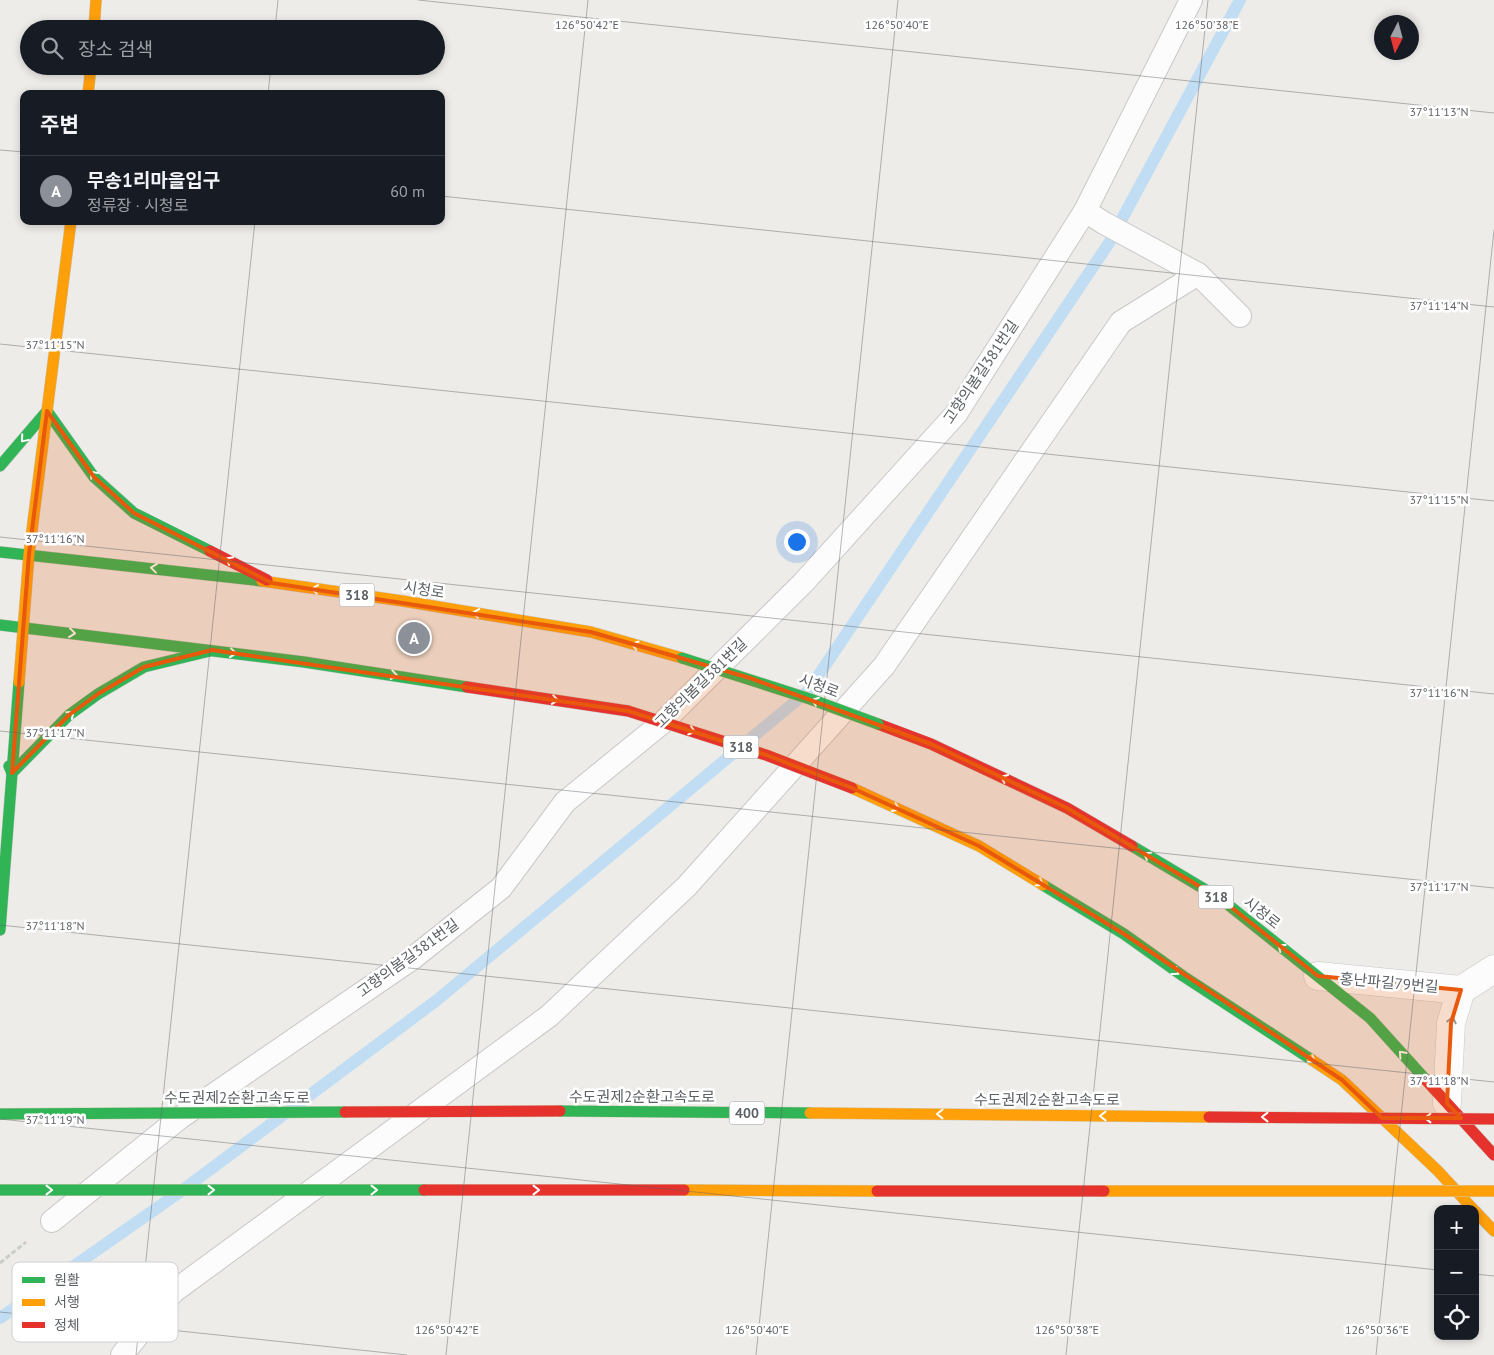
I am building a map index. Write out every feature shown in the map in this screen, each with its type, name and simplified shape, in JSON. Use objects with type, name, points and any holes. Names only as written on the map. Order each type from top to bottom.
[{"type":"main road","points":[[95,20],[96,0]]},
{"type":"main road","points":[[88,90],[90,75]]},
{"type":"main road","points":[[0,930],[29,554],[70,225]]},
{"type":"main road","points":[[0,466],[47,411]]},
{"type":"main road","points":[[47,411],[94,477],[134,512],[272,583]]},
{"type":"main road","name":"시청로","points":[[0,552],[272,583],[591,632],[784,690],[931,744],[1067,808],[1221,899],[1370,1018],[1494,1155]]},
{"type":"main road","name":"318","points":[[0,625],[304,662],[628,711],[766,755],[852,788],[979,846],[1124,934],[1183,976],[1342,1080],[1438,1171],[1469,1205]]},
{"type":"main road","points":[[12,773],[69,715],[98,694],[144,667],[212,650]]},
{"type":"main road","points":[[4,756],[12,773]]},
{"type":"main road","name":"수도권제2순환고속도로","points":[[0,1114],[549,1111],[1494,1119]]},
{"type":"main road","points":[[0,1190],[1494,1191]]},
{"type":"main road","name":"318","points":[[1479,1215],[1494,1231]]},
{"type":"street","name":"홍난파길79번길","points":[[1318,976],[1461,990],[1494,969]]},
{"type":"street","name":"홍난파길79번길","points":[[1447,1103],[1451,1023],[1461,990]]},
{"type":"lane","name":"고향의봄길381번길","points":[[52,1221],[181,1116],[413,958],[501,888],[565,802],[669,716],[803,583],[956,414],[1095,217],[1191,0]]},
{"type":"lane","points":[[1095,217],[1175,263],[1198,274],[1240,316]]},
{"type":"lane","points":[[178,1288],[550,1016],[687,886],[884,666],[1121,322],[1198,274]]},
{"type":"lane","points":[[122,1355],[133,1342]]},
{"type":"highlighted area","points":[[47,411],[94,477],[134,513],[272,583],[591,632],[750,678],[931,744],[1067,808],[1221,899],[1318,976],[1461,990],[1451,1023],[1447,1103],[1461,1118],[1382,1118],[1342,1080],[1124,934],[979,846],[852,788],[766,755],[628,711],[212,650],[144,667],[98,694],[69,715],[12,773],[29,554]]},
{"type":"waterway","points":[[80,1262],[184,1189],[437,1000],[808,691],[1109,243],[1240,0]]},
{"type":"waterway","points":[[0,1318],[12,1310]]},
{"type":"traffic: fast","points":[[0,466],[47,411],[94,477],[134,513],[210,551]]},
{"type":"traffic: fast","points":[[0,552],[262,581]]},
{"type":"traffic: fast","points":[[0,625],[304,662],[467,687]]},
{"type":"traffic: fast","points":[[9,766],[12,773],[69,715],[98,694],[144,667],[210,651]]},
{"type":"traffic: fast","points":[[682,658],[810,699],[878,724]]},
{"type":"traffic: fast","points":[[0,930],[19,682]]},
{"type":"traffic: fast","points":[[1132,846],[1221,899],[1370,1018],[1426,1080]]},
{"type":"traffic: fast","points":[[1043,885],[1124,934],[1183,976],[1312,1060]]},
{"type":"traffic: fast","points":[[560,1111],[810,1113]]},
{"type":"traffic: fast","points":[[0,1114],[345,1112]]},
{"type":"traffic: fast","points":[[0,1190],[424,1190]]},
{"type":"traffic: slow","points":[[95,20],[96,0]]},
{"type":"traffic: slow","points":[[88,90],[90,75]]},
{"type":"traffic: slow","points":[[19,682],[29,554],[70,225]]},
{"type":"traffic: slow","points":[[262,581],[403,601],[591,632],[682,658]]},
{"type":"traffic: slow","points":[[852,788],[979,846],[1043,885]]},
{"type":"traffic: slow","points":[[1312,1060],[1342,1080],[1438,1171],[1469,1205]]},
{"type":"traffic: slow","points":[[810,1113],[1209,1117]]},
{"type":"traffic: slow","points":[[684,1190],[877,1191]]},
{"type":"traffic: slow","points":[[1104,1191],[1494,1191]]},
{"type":"traffic: slow","points":[[1479,1215],[1494,1231]]},
{"type":"traffic: jam","points":[[210,551],[267,580]]},
{"type":"traffic: jam","points":[[467,687],[628,711]]},
{"type":"traffic: jam","points":[[628,711],[766,755],[852,788]]},
{"type":"traffic: jam","points":[[878,724],[931,744],[1067,808],[1132,846]]},
{"type":"traffic: jam","points":[[1426,1080],[1494,1155]]},
{"type":"traffic: jam","points":[[345,1112],[560,1111]]},
{"type":"traffic: jam","points":[[1209,1117],[1494,1119]]},
{"type":"traffic: jam","points":[[424,1190],[684,1190]]},
{"type":"traffic: jam","points":[[877,1191],[1104,1191]]},
{"type":"place","name":"무송1리마을입구","points":[[414,638]]}]
